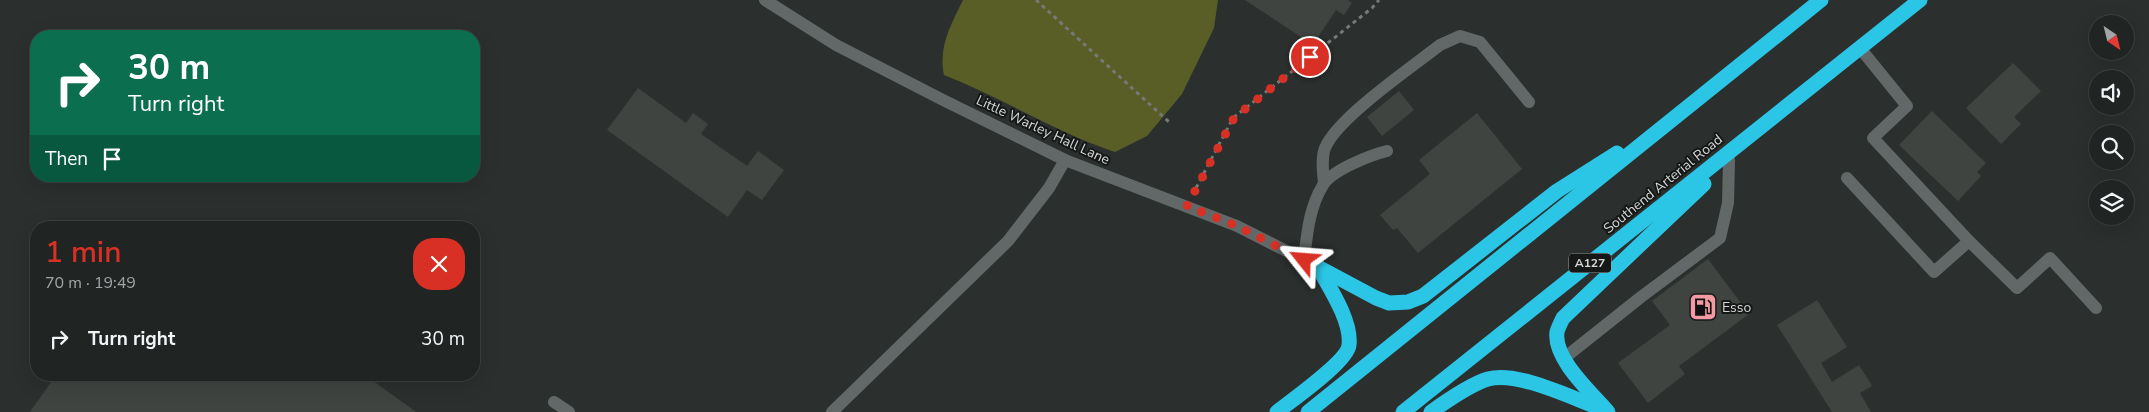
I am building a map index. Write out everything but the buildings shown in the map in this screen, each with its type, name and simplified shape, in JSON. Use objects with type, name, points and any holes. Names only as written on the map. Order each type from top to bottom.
[{"type":"highway","points":[[1308,412],[1822,0]]},
{"type":"highway","name":"Southend Arterial Road","points":[[1403,412],[1920,0]]},
{"type":"highway","points":[[1609,412],[1564,359],[1558,346],[1557,332],[1563,318],[1777,114]]},
{"type":"highway","points":[[1318,267],[1384,301],[1408,302],[1423,296],[1557,191],[1674,117]]},
{"type":"highway","points":[[1277,412],[1340,361],[1350,346],[1346,320],[1318,267]]},
{"type":"highway","points":[[1431,412],[1486,380],[1502,378],[1521,379],[1609,412]]},
{"type":"street","name":"Little Warley Hall Lane","points":[[765,0],[836,44],[943,100],[1065,160],[1237,226],[1318,267]]},
{"type":"street","points":[[1304,260],[1309,218],[1324,183],[1322,168],[1325,149],[1334,132],[1352,115],[1440,45],[1460,36],[1480,42],[1529,102]]},
{"type":"street","points":[[1860,48],[1907,106],[1873,138],[1969,241],[2017,288],[2050,258],[2096,308]]},
{"type":"street","points":[[1324,183],[1363,158],[1387,150]]},
{"type":"street","points":[[832,412],[1008,241],[1048,188],[1065,160]]},
{"type":"street","points":[[1564,359],[1641,297],[1720,238],[1728,203],[1729,160]]},
{"type":"street","points":[[1847,178],[1934,272],[1969,241]]},
{"type":"street","points":[[554,402],[569,412]]},
{"type":"path","points":[[1036,0],[1170,122]]},
{"type":"path","points":[[1187,206],[1234,118],[1372,8],[1378,0]]},
{"type":"green space","points":[[963,0],[1218,0],[1214,28],[1182,94],[1147,136],[1115,152],[1072,135],[944,75],[944,46],[950,27]]},
{"type":"place","name":"Esso","points":[[1703,307]]},
{"type":"route","points":[[1304,260],[1237,226],[1187,206],[1234,118],[1310,57]]}]
